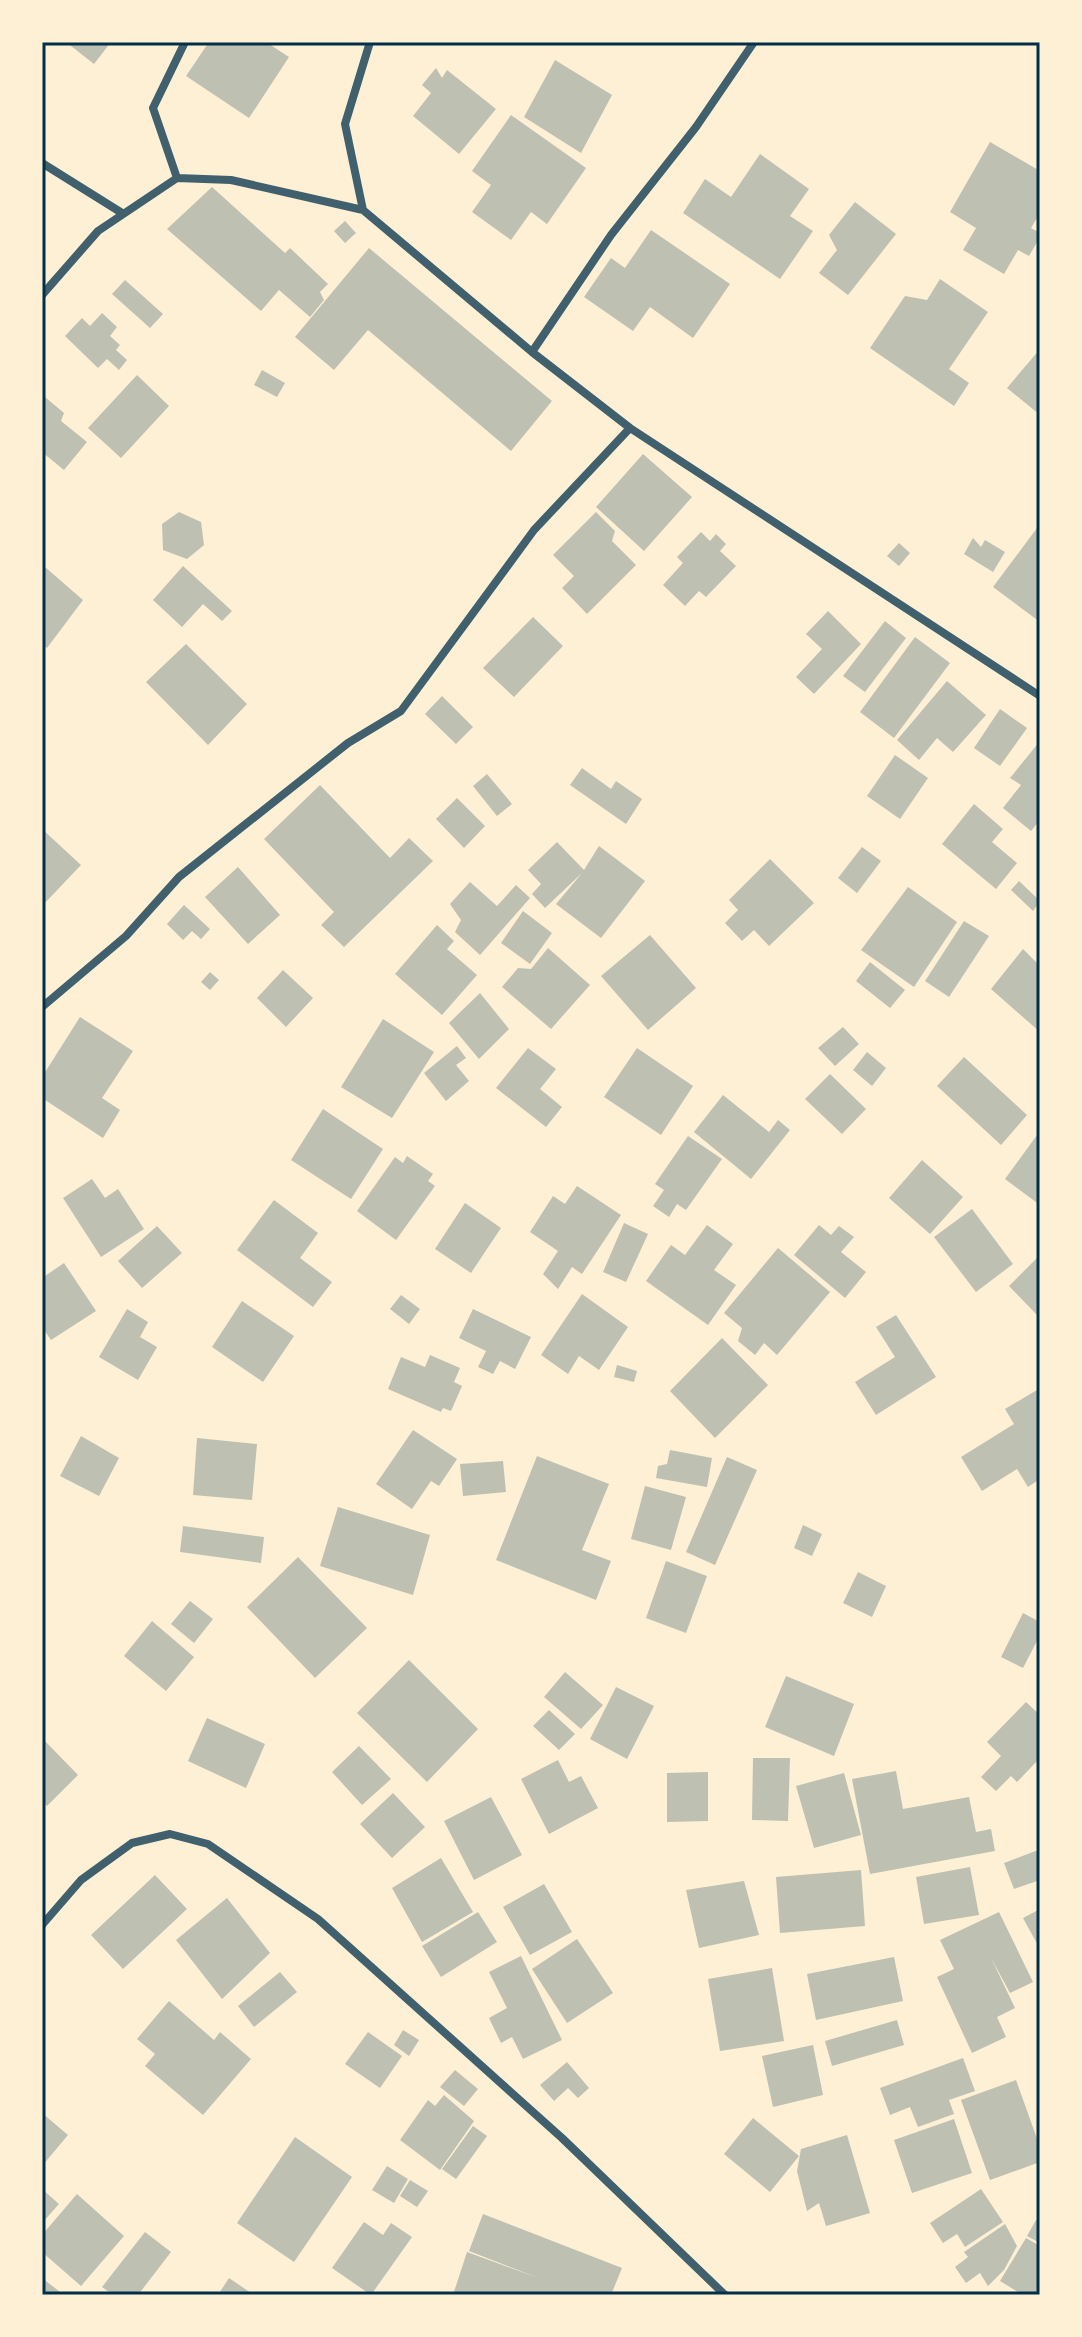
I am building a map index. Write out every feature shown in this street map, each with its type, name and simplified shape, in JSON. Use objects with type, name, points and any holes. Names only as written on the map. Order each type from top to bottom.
[{"type":"street","points":[[177,178],[153,108],[185,42]]},
{"type":"street","points":[[363,210],[345,124],[370,42]]},
{"type":"street","points":[[532,352],[611,235],[696,127],[754,42]]},
{"type":"street","points":[[42,163],[122,213]]},
{"type":"street","points":[[42,295],[98,231],[177,178],[231,180],[363,210],[532,352],[630,428],[1040,696]]},
{"type":"street","points":[[42,1007],[126,936],[190,868],[348,743],[401,711],[534,530],[630,428]]},
{"type":"street","points":[[42,1925],[81,1880],[132,1843],[170,1834],[208,1844],[318,1919],[562,2138],[725,2295]]},
{"type":"building","points":[[66,42],[111,42],[94,64]]},
{"type":"building","points":[[209,42],[266,42],[289,57],[249,118],[186,76]]},
{"type":"building","points":[[555,60],[612,95],[581,153],[524,117]]},
{"type":"building","points":[[436,68],[442,78],[447,70],[496,109],[459,154],[413,116],[431,93],[422,85]]},
{"type":"building","points":[[511,115],[586,168],[547,224],[531,212],[511,240],[472,212],[491,185],[472,171]]},
{"type":"building","points":[[990,142],[1040,171],[1040,213],[1031,228],[1040,233],[1040,237],[1029,256],[1018,250],[1004,274],[963,250],[976,228],[950,212]]},
{"type":"building","points":[[760,154],[809,189],[790,216],[813,231],[780,279],[683,213],[705,179],[731,197]]},
{"type":"building","points":[[212,187],[285,253],[290,248],[328,284],[320,292],[324,300],[310,317],[279,290],[261,311],[167,229]]},
{"type":"building","points":[[855,202],[896,234],[848,295],[819,273],[837,250],[829,235]]},
{"type":"building","points":[[345,221],[356,233],[345,243],[334,231]]},
{"type":"building","points":[[651,230],[730,284],[693,338],[650,307],[633,331],[584,297],[611,258],[625,268]]},
{"type":"building","points":[[369,248],[552,401],[511,451],[368,330],[334,370],[295,337]]},
{"type":"building","points":[[940,279],[988,312],[949,369],[969,383],[954,406],[870,348],[905,296],[927,300]]},
{"type":"building","points":[[125,280],[163,314],[150,328],[112,294]]},
{"type":"building","points":[[102,313],[117,327],[110,336],[120,345],[116,350],[127,360],[119,370],[107,359],[98,368],[65,336],[82,318],[90,326]]},
{"type":"building","points":[[1040,349],[1040,415],[1007,388]]},
{"type":"building","points":[[262,370],[285,383],[277,397],[254,385]]},
{"type":"building","points":[[137,375],[169,406],[121,458],[88,428]]},
{"type":"building","points":[[45,397],[64,413],[61,421],[87,442],[64,470],[42,452],[42,401]]},
{"type":"building","points":[[643,454],[692,497],[644,551],[596,507]]},
{"type":"building","points":[[179,512],[201,522],[204,545],[187,559],[163,550],[162,524]]},
{"type":"building","points":[[596,512],[615,531],[612,541],[636,565],[587,614],[562,588],[574,576],[553,555]]},
{"type":"building","points":[[1037,528],[1040,530],[1040,622],[993,587]]},
{"type":"building","points":[[701,532],[710,541],[716,534],[726,544],[720,551],[736,566],[706,597],[699,591],[685,606],[663,585],[683,563],[677,557]]},
{"type":"building","points":[[973,538],[981,547],[985,540],[1005,552],[993,572],[964,554]]},
{"type":"building","points":[[899,543],[910,553],[899,566],[887,556]]},
{"type":"building","points":[[183,566],[232,611],[222,621],[203,604],[182,627],[153,600]]},
{"type":"building","points":[[45,567],[83,600],[47,648],[42,644],[42,570]]},
{"type":"building","points":[[828,611],[861,644],[814,694],[796,677],[822,649],[806,634]]},
{"type":"building","points":[[533,617],[563,646],[514,697],[483,668]]},
{"type":"building","points":[[885,621],[906,638],[865,692],[843,676]]},
{"type":"building","points":[[915,637],[950,663],[894,738],[860,712]]},
{"type":"building","points":[[186,644],[247,704],[208,745],[146,682]]},
{"type":"building","points":[[947,681],[986,715],[953,752],[937,738],[919,760],[897,740]]},
{"type":"building","points":[[442,696],[473,727],[456,744],[425,714]]},
{"type":"building","points":[[1000,709],[1027,728],[1000,766],[974,748]]},
{"type":"building","points":[[1040,741],[1040,820],[1031,831],[1003,808],[1021,785],[1010,778]]},
{"type":"building","points":[[895,755],[928,778],[900,819],[867,796]]},
{"type":"building","points":[[582,768],[611,789],[616,781],[642,799],[626,824],[570,785]]},
{"type":"building","points":[[487,774],[512,804],[497,816],[473,786]]},
{"type":"building","points":[[320,785],[390,858],[409,838],[433,861],[344,947],[321,925],[334,912],[264,839]]},
{"type":"building","points":[[457,798],[485,826],[464,848],[436,819]]},
{"type":"building","points":[[974,804],[1003,829],[992,842],[1017,863],[996,889],[942,844]]},
{"type":"building","points":[[42,829],[81,865],[42,906]]},
{"type":"building","points":[[557,842],[584,870],[599,846],[645,881],[601,938],[556,904],[582,873],[545,908],[532,894],[541,884],[528,870]]},
{"type":"building","points":[[862,847],[881,861],[857,893],[838,878]]},
{"type":"building","points":[[770,859],[814,903],[769,946],[754,930],[742,941],[725,923],[738,910],[729,900]]},
{"type":"building","points":[[238,867],[280,915],[248,944],[205,897]]},
{"type":"building","points":[[1019,881],[1040,901],[1033,911],[1011,890]]},
{"type":"building","points":[[470,882],[497,906],[516,885],[530,898],[480,955],[455,932],[461,920],[450,904]]},
{"type":"building","points":[[908,887],[957,922],[914,987],[861,950]]},
{"type":"building","points":[[184,905],[210,929],[201,939],[192,931],[183,940],[167,924]]},
{"type":"building","points":[[523,911],[552,933],[530,964],[501,943]]},
{"type":"building","points":[[964,921],[989,936],[949,997],[925,981]]},
{"type":"building","points":[[437,925],[454,941],[447,949],[477,975],[442,1015],[395,974]]},
{"type":"building","points":[[650,935],[696,988],[648,1030],[601,976]]},
{"type":"building","points":[[548,948],[590,985],[551,1029],[502,987],[518,968],[531,969]]},
{"type":"building","points":[[1023,949],[1040,966],[1040,1032],[991,989]]},
{"type":"building","points":[[870,962],[905,990],[890,1008],[856,981]]},
{"type":"building","points":[[283,970],[313,998],[286,1027],[257,998]]},
{"type":"building","points":[[210,972],[219,980],[210,990],[201,982]]},
{"type":"building","points":[[480,993],[509,1029],[479,1059],[449,1023]]},
{"type":"building","points":[[80,1017],[133,1051],[102,1098],[120,1110],[103,1138],[42,1098],[42,1077]]},
{"type":"building","points":[[383,1019],[434,1052],[392,1118],[341,1087]]},
{"type":"building","points":[[843,1027],[859,1044],[835,1066],[818,1048]]},
{"type":"building","points":[[457,1046],[466,1058],[456,1065],[469,1081],[446,1101],[424,1073]]},
{"type":"building","points":[[528,1048],[556,1069],[540,1089],[562,1107],[546,1127],[496,1088]]},
{"type":"building","points":[[637,1048],[693,1086],[661,1135],[604,1097]]},
{"type":"building","points":[[867,1052],[886,1068],[872,1086],[853,1070]]},
{"type":"building","points":[[964,1057],[1027,1115],[1001,1145],[937,1086]]},
{"type":"building","points":[[830,1074],[866,1109],[842,1134],[805,1099]]},
{"type":"building","points":[[723,1095],[769,1132],[778,1120],[790,1130],[751,1179],[694,1132]]},
{"type":"building","points":[[323,1109],[383,1149],[351,1199],[291,1160]]},
{"type":"building","points":[[1040,1131],[1040,1205],[1005,1179]]},
{"type":"building","points":[[688,1136],[722,1159],[686,1210],[677,1204],[669,1217],[653,1206],[664,1190],[655,1184]]},
{"type":"building","points":[[407,1156],[433,1174],[428,1181],[435,1186],[396,1240],[357,1211],[395,1157],[403,1163]]},
{"type":"building","points":[[922,1160],[963,1197],[930,1234],[889,1198]]},
{"type":"building","points":[[92,1179],[105,1198],[118,1189],[144,1229],[101,1257],[63,1198]]},
{"type":"building","points":[[577,1186],[621,1215],[582,1274],[572,1267],[558,1289],[543,1274],[558,1251],[530,1232],[553,1196],[565,1204]]},
{"type":"building","points":[[274,1200],[318,1233],[300,1258],[332,1282],[313,1307],[237,1250]]},
{"type":"building","points":[[465,1203],[501,1228],[471,1273],[435,1249]]},
{"type":"building","points":[[972,1209],[1013,1264],[976,1292],[934,1237]]},
{"type":"building","points":[[624,1223],[648,1234],[626,1282],[603,1272]]},
{"type":"building","points":[[707,1225],[733,1244],[714,1270],[736,1285],[708,1325],[646,1281],[671,1245],[685,1255]]},
{"type":"building","points":[[819,1225],[831,1235],[839,1226],[854,1237],[841,1252],[866,1272],[845,1298],[794,1255]]},
{"type":"building","points":[[157,1226],[182,1253],[142,1288],[118,1261]]},
{"type":"building","points":[[778,1248],[830,1292],[777,1355],[764,1343],[755,1355],[738,1341],[742,1328],[724,1313]]},
{"type":"building","points":[[1040,1255],[1040,1318],[1009,1286]]},
{"type":"building","points":[[64,1263],[96,1311],[51,1340],[42,1327],[42,1278]]},
{"type":"building","points":[[582,1294],[628,1327],[599,1370],[579,1356],[568,1374],[541,1355]]},
{"type":"building","points":[[401,1295],[420,1309],[409,1324],[390,1309]]},
{"type":"building","points":[[242,1301],[294,1336],[263,1382],[212,1347]]},
{"type":"building","points":[[127,1309],[148,1322],[140,1337],[157,1347],[138,1380],[99,1357]]},
{"type":"building","points":[[473,1309],[531,1337],[515,1369],[500,1361],[493,1374],[478,1367],[486,1351],[459,1338]]},
{"type":"building","points":[[896,1315],[936,1377],[876,1415],[855,1382],[895,1357],[876,1327]]},
{"type":"building","points":[[722,1338],[768,1385],[715,1438],[670,1391]]},
{"type":"building","points":[[430,1355],[460,1368],[454,1382],[462,1386],[451,1411],[443,1408],[441,1412],[388,1389],[401,1357],[425,1367]]},
{"type":"building","points":[[617,1365],[637,1371],[634,1382],[614,1377]]},
{"type":"building","points":[[1037,1390],[1040,1395],[1040,1479],[1028,1487],[1017,1469],[982,1491],[961,1457],[1014,1424],[1005,1409]]},
{"type":"building","points":[[413,1430],[457,1459],[439,1486],[431,1481],[412,1509],[376,1484]]},
{"type":"building","points":[[81,1436],[119,1458],[99,1496],[60,1476]]},
{"type":"building","points":[[197,1438],[257,1444],[252,1500],[193,1495]]},
{"type":"building","points":[[670,1450],[712,1458],[707,1487],[656,1478],[658,1466],[667,1464]]},
{"type":"building","points":[[537,1456],[609,1484],[582,1550],[611,1561],[596,1600],[496,1560]]},
{"type":"building","points":[[727,1457],[757,1470],[715,1565],[686,1552]]},
{"type":"building","points":[[503,1461],[506,1492],[463,1496],[460,1464]]},
{"type":"building","points":[[645,1486],[686,1497],[671,1550],[631,1539]]},
{"type":"building","points":[[338,1507],[430,1535],[413,1595],[320,1566]]},
{"type":"building","points":[[803,1525],[822,1534],[812,1556],[794,1548]]},
{"type":"building","points":[[183,1526],[264,1537],[261,1563],[180,1552]]},
{"type":"building","points":[[298,1557],[367,1628],[315,1678],[247,1607]]},
{"type":"building","points":[[666,1561],[707,1576],[686,1633],[646,1618]]},
{"type":"building","points":[[858,1572],[886,1586],[872,1617],[843,1603]]},
{"type":"building","points":[[190,1601],[213,1619],[194,1643],[171,1624]]},
{"type":"building","points":[[1023,1613],[1040,1622],[1040,1635],[1023,1668],[1001,1657]]},
{"type":"building","points":[[152,1621],[194,1657],[166,1691],[124,1656]]},
{"type":"building","points":[[409,1660],[478,1729],[427,1782],[357,1713]]},
{"type":"building","points":[[565,1672],[603,1705],[581,1729],[544,1697]]},
{"type":"building","points":[[786,1676],[854,1704],[834,1756],[765,1727]]},
{"type":"building","points":[[616,1687],[654,1706],[627,1759],[590,1739]]},
{"type":"building","points":[[1026,1702],[1040,1715],[1040,1758],[1017,1782],[1011,1776],[996,1791],[981,1777],[1001,1756],[987,1742]]},
{"type":"building","points":[[549,1710],[575,1734],[559,1750],[533,1726]]},
{"type":"building","points":[[207,1718],[265,1744],[246,1788],[188,1761]]},
{"type":"building","points":[[42,1738],[78,1775],[47,1806],[42,1801]]},
{"type":"building","points":[[359,1746],[391,1779],[362,1805],[332,1772]]},
{"type":"building","points":[[753,1758],[790,1758],[788,1821],[752,1820]]},
{"type":"building","points":[[558,1760],[569,1782],[581,1776],[598,1808],[549,1834],[521,1779]]},
{"type":"building","points":[[896,1771],[903,1809],[969,1797],[976,1832],[991,1829],[995,1851],[870,1874],[852,1779]]},
{"type":"building","points":[[708,1772],[708,1821],[667,1822],[667,1773]]},
{"type":"building","points":[[844,1773],[861,1835],[814,1848],[796,1786]]},
{"type":"building","points":[[393,1793],[425,1827],[392,1858],[360,1824]]},
{"type":"building","points":[[491,1797],[522,1855],[474,1880],[444,1821]]},
{"type":"building","points":[[1038,1850],[1040,1880],[1014,1889],[1004,1863]]},
{"type":"building","points":[[441,1858],[473,1912],[422,1942],[392,1888]]},
{"type":"building","points":[[970,1867],[979,1915],[924,1924],[916,1877]]},
{"type":"building","points":[[861,1870],[865,1926],[780,1933],[776,1877]]},
{"type":"building","points":[[155,1875],[187,1909],[123,1969],[91,1935]]},
{"type":"building","points":[[744,1881],[759,1935],[699,1948],[686,1890]]},
{"type":"building","points":[[544,1884],[572,1932],[530,1955],[503,1907]]},
{"type":"building","points":[[227,1898],[270,1953],[222,1999],[176,1940]]},
{"type":"building","points":[[1040,1909],[1040,1949],[1023,1918]]},
{"type":"building","points":[[478,1912],[497,1942],[441,1977],[422,1946]]},
{"type":"building","points":[[999,1912],[1033,1982],[1010,1993],[991,1958],[1015,2008],[997,2017],[1006,2037],[972,2053],[937,1977],[954,1969],[940,1940]]},
{"type":"building","points":[[577,1939],[613,1993],[567,2023],[532,1969]]},
{"type":"building","points":[[521,1956],[562,2040],[523,2059],[512,2037],[501,2043],[489,2018],[507,2008],[489,1972]]},
{"type":"building","points":[[894,1957],[903,2001],[816,2020],[807,1974]]},
{"type":"building","points":[[772,1968],[784,2041],[720,2051],[708,1979]]},
{"type":"building","points":[[280,1972],[297,1992],[254,2027],[238,2006]]},
{"type":"building","points":[[169,2001],[214,2040],[220,2032],[251,2059],[203,2115],[145,2066],[155,2054],[137,2039]]},
{"type":"building","points":[[897,2020],[904,2045],[832,2066],[825,2041]]},
{"type":"building","points":[[403,2030],[419,2040],[409,2056],[394,2045]]},
{"type":"building","points":[[368,2032],[402,2056],[380,2088],[345,2064]]},
{"type":"building","points":[[813,2045],[823,2095],[773,2107],[762,2056]]},
{"type":"building","points":[[963,2058],[975,2091],[949,2100],[954,2114],[918,2127],[910,2107],[890,2115],[880,2088]]},
{"type":"building","points":[[567,2062],[589,2088],[578,2098],[568,2088],[554,2101],[540,2085]]},
{"type":"building","points":[[455,2070],[478,2089],[464,2106],[440,2087]]},
{"type":"building","points":[[1016,2080],[1040,2147],[1040,2162],[990,2180],[961,2100]]},
{"type":"building","points":[[444,2095],[474,2121],[440,2170],[400,2140],[428,2100],[435,2106]]},
{"type":"building","points":[[42,2113],[68,2135],[42,2166]]},
{"type":"building","points":[[753,2118],[799,2156],[770,2192],[724,2154]]},
{"type":"building","points":[[954,2119],[972,2173],[912,2193],[894,2140]]},
{"type":"building","points":[[473,2126],[487,2136],[456,2179],[442,2169]]},
{"type":"building","points":[[847,2135],[870,2213],[826,2226],[819,2203],[807,2211],[797,2171],[801,2149]]},
{"type":"building","points":[[295,2137],[352,2177],[294,2262],[237,2223]]},
{"type":"building","points":[[387,2166],[408,2179],[394,2203],[372,2190]]},
{"type":"building","points":[[410,2180],[428,2191],[417,2207],[400,2196]]},
{"type":"building","points":[[42,2189],[59,2204],[42,2223]]},
{"type":"building","points":[[981,2189],[1003,2222],[965,2247],[957,2234],[943,2243],[930,2223]]},
{"type":"building","points":[[77,2194],[124,2236],[81,2286],[42,2252],[42,2235]]},
{"type":"building","points":[[483,2214],[622,2268],[611,2295],[453,2295],[467,2252],[541,2279],[469,2251]]},
{"type":"building","points":[[1036,2220],[1040,2223],[1040,2243],[1027,2236]]},
{"type":"building","points":[[364,2222],[383,2235],[391,2223],[412,2237],[371,2295],[332,2268]]},
{"type":"building","points":[[1005,2224],[1017,2246],[1004,2270],[988,2286],[980,2273],[966,2283],[955,2267],[968,2257],[964,2252]]},
{"type":"building","points":[[145,2232],[171,2252],[138,2295],[113,2295],[102,2287]]},
{"type":"building","points":[[1026,2238],[1040,2246],[1040,2295],[1023,2295],[1000,2281]]},
{"type":"building","points":[[42,2278],[64,2295],[42,2295]]},
{"type":"building","points":[[229,2278],[254,2295],[218,2295]]}]
